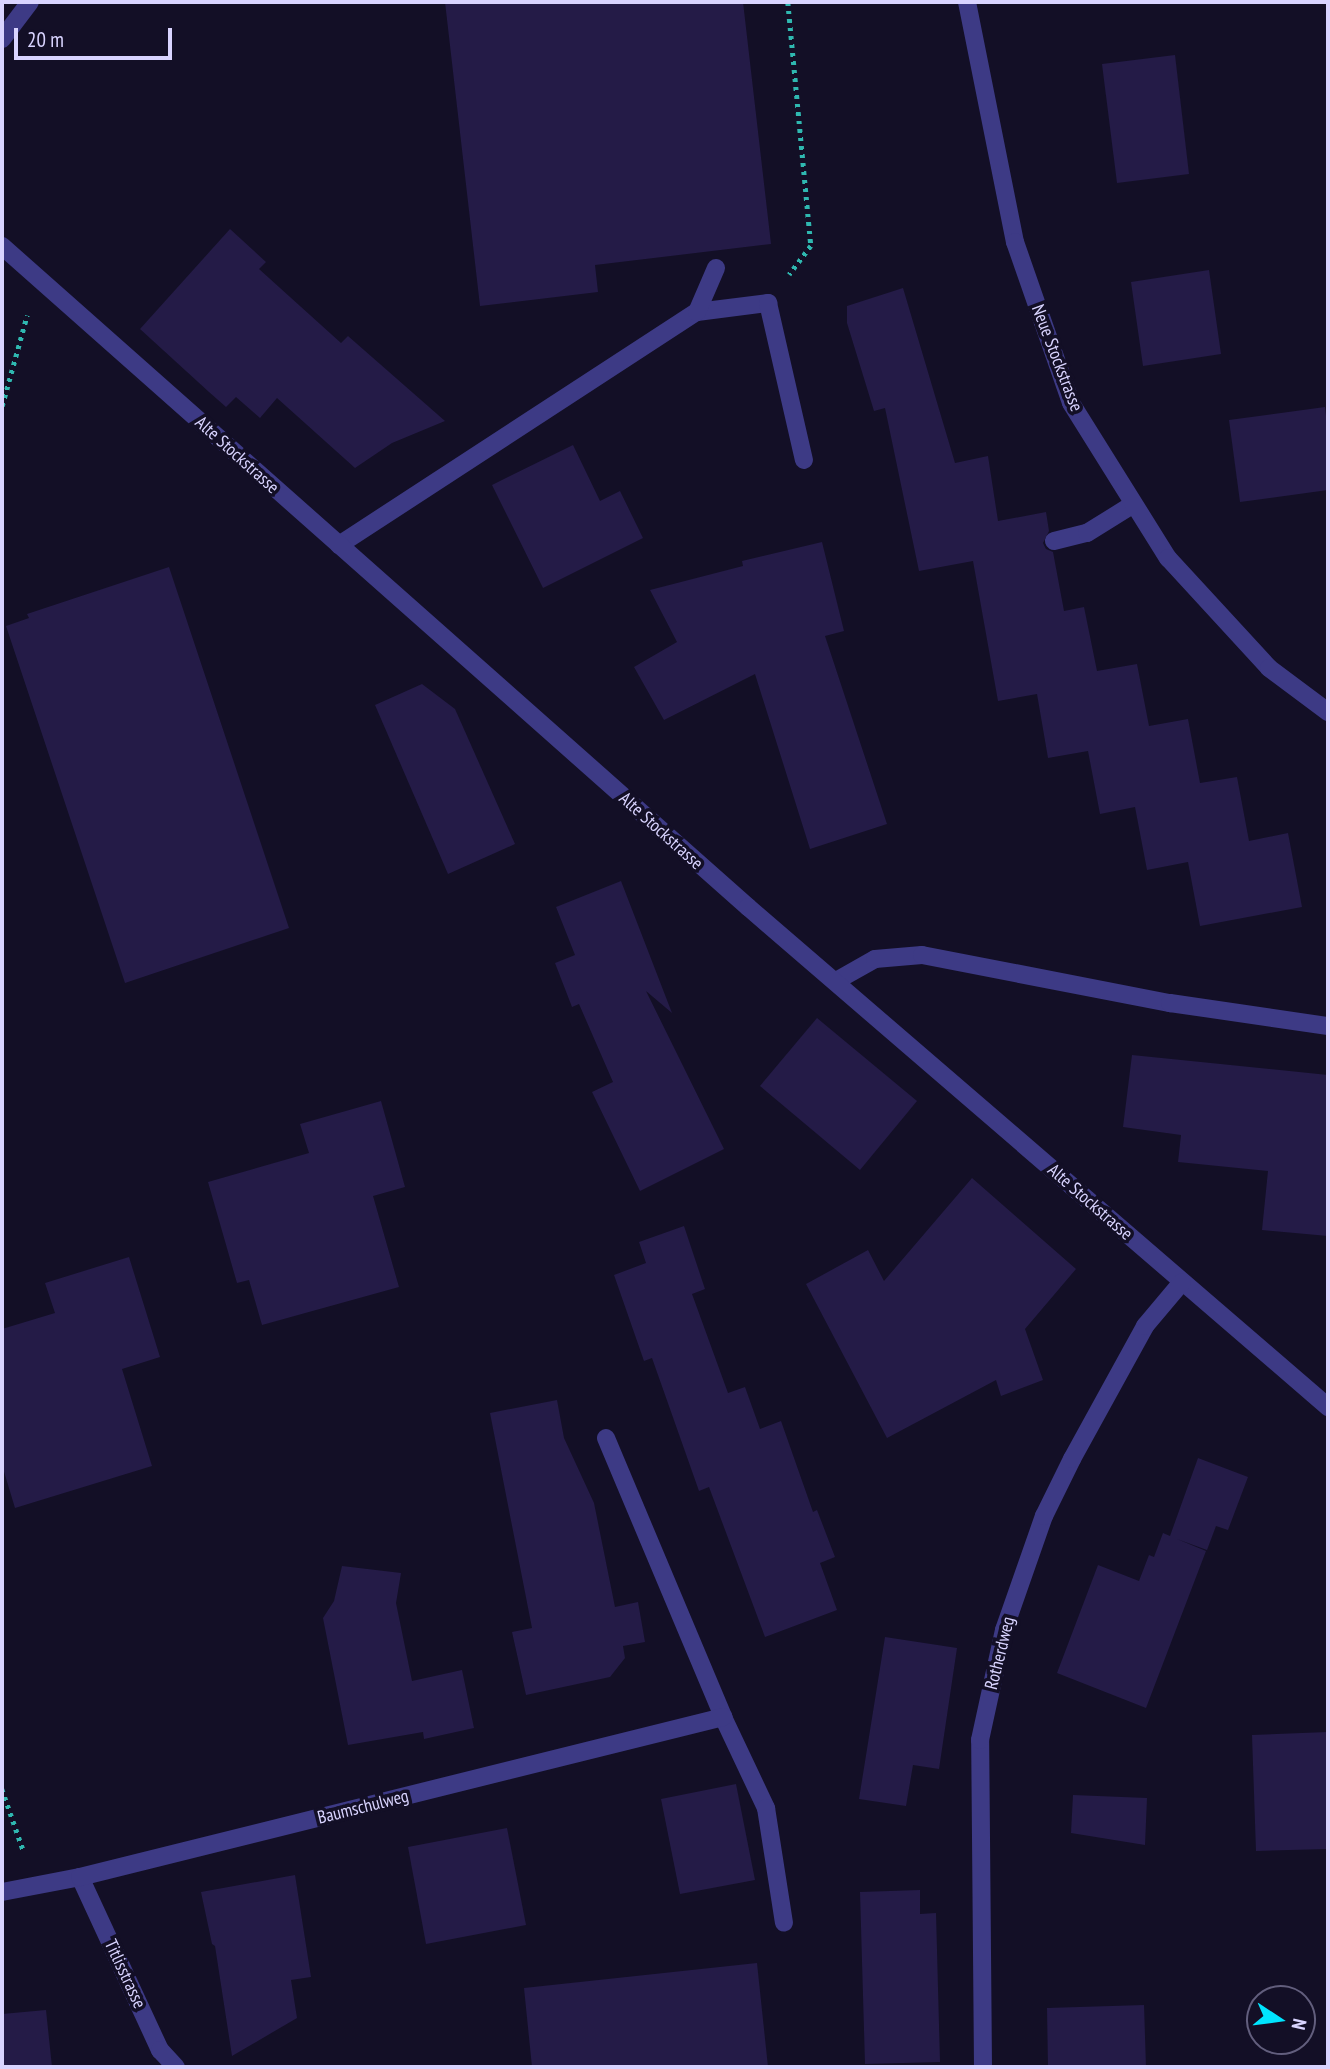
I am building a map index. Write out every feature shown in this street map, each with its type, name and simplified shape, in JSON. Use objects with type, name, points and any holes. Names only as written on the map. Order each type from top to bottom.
[{"type":"street","points":[[2,39],[30,2]]},
{"type":"street","name":"Neue Stockstrasse","points":[[967,2],[1014,242],[1071,403],[1132,505],[1168,558],[1269,668],[1328,712]]},
{"type":"street","name":"Alte Stockstrasse","points":[[2,246],[836,981],[1328,1407]]},
{"type":"street","points":[[697,312],[716,268]]},
{"type":"street","points":[[339,545],[697,312],[768,303],[804,460]]},
{"type":"street","points":[[1054,541],[1087,533],[1132,505]]},
{"type":"street","points":[[836,981],[875,959],[922,955],[1170,1003],[1328,1026]]},
{"type":"street","name":"Rotherdweg","points":[[983,2067],[980,1740],[1004,1630],[1044,1516],[1072,1459],[1145,1326],[1182,1282]]},
{"type":"street","points":[[606,1438],[723,1717],[766,1808],[784,1923]]},
{"type":"street","name":"Baumschulweg","points":[[2,1892],[80,1877],[723,1717]]},
{"type":"street","name":"Titlisstrasse","points":[[80,1877],[160,2050],[176,2067]]},
{"type":"path","points":[[768,303],[811,246],[788,2]]},
{"type":"path","points":[[2,406],[26,316],[47,286]]},
{"type":"path","points":[[2,1789],[35,1886]]},
{"type":"building","points":[[445,2],[743,2],[771,244],[595,265],[598,292],[480,306]]},
{"type":"building","points":[[1175,55],[1189,174],[1117,183],[1102,64]]},
{"type":"building","points":[[230,229],[266,262],[259,269],[341,343],[348,336],[445,421],[392,443],[355,468],[277,398],[260,418],[236,397],[226,407],[209,392],[140,329]]},
{"type":"building","points":[[1209,270],[1221,354],[1143,366],[1131,282]]},
{"type":"building","points":[[903,288],[955,463],[988,456],[998,521],[1046,512],[1049,531],[1043,543],[1046,549],[1053,552],[1064,611],[1084,607],[1097,671],[1137,664],[1149,726],[1188,719],[1200,783],[1237,777],[1249,841],[1288,833],[1302,907],[1200,926],[1188,862],[1147,870],[1135,807],[1100,814],[1088,751],[1048,758],[1037,694],[998,701],[973,561],[919,571],[885,408],[874,411],[847,323],[847,306]]},
{"type":"building","points":[[1325,407],[1328,490],[1240,502],[1229,420]]},
{"type":"building","points":[[573,445],[600,501],[620,491],[643,538],[543,588],[492,485]]},
{"type":"building","points":[[822,542],[844,631],[825,636],[887,824],[810,849],[755,674],[664,720],[634,667],[677,642],[650,590],[743,566],[742,561]]},
{"type":"building","points":[[169,567],[289,928],[125,983],[6,626],[29,618],[27,614]]},
{"type":"building","points":[[422,684],[455,709],[515,844],[448,874],[375,705]]},
{"type":"building","points":[[621,881],[672,1013],[646,991],[724,1149],[640,1191],[592,1092],[613,1082],[579,1004],[572,1007],[555,963],[575,955],[556,907]]},
{"type":"building","points":[[817,1018],[917,1101],[860,1170],[760,1086]]},
{"type":"building","points":[[1132,1055],[1328,1075],[1328,1236],[1262,1230],[1268,1171],[1178,1162],[1181,1135],[1123,1127]]},
{"type":"building","points":[[381,1101],[405,1187],[373,1196],[399,1287],[262,1325],[249,1280],[237,1283],[208,1182],[309,1153],[300,1124]]},
{"type":"building","points":[[972,1178],[1076,1269],[1025,1329],[1043,1380],[1001,1396],[996,1380],[887,1438],[806,1284],[868,1250],[884,1281]]},
{"type":"building","points":[[684,1226],[705,1289],[692,1294],[728,1393],[745,1387],[760,1429],[781,1421],[813,1512],[817,1510],[835,1557],[820,1563],[837,1610],[765,1637],[709,1487],[699,1491],[652,1358],[644,1361],[614,1275],[646,1263],[639,1242]]},
{"type":"building","points":[[129,1257],[160,1357],[122,1369],[152,1466],[15,1508],[2,1465],[2,1329],[55,1313],[45,1283]]},
{"type":"building","points":[[557,1400],[564,1438],[594,1503],[615,1607],[638,1602],[645,1642],[623,1646],[625,1658],[610,1677],[526,1695],[512,1632],[532,1628],[490,1413]]},
{"type":"building","points":[[1198,1458],[1248,1477],[1228,1530],[1216,1526],[1207,1550],[1177,1539],[1206,1551],[1146,1708],[1057,1673],[1098,1565],[1139,1581],[1149,1555],[1154,1557],[1163,1533],[1170,1536]]},
{"type":"building","points":[[342,1566],[401,1573],[396,1603],[412,1681],[462,1670],[474,1728],[424,1739],[423,1732],[348,1745],[323,1618],[334,1601]]},
{"type":"building","points":[[885,1637],[957,1648],[939,1769],[913,1765],[906,1806],[859,1799]]},
{"type":"building","points":[[1328,1732],[1328,1849],[1256,1851],[1252,1735]]},
{"type":"building","points":[[736,1784],[755,1880],[680,1894],[661,1799]]},
{"type":"building","points":[[1073,1795],[1147,1798],[1145,1845],[1071,1833]]},
{"type":"building","points":[[507,1828],[526,1925],[426,1944],[408,1847]]},
{"type":"building","points":[[295,1875],[311,1977],[291,1980],[297,2018],[232,2056],[215,1946],[212,1944],[201,1892]]},
{"type":"building","points":[[920,1890],[920,1914],[936,1913],[940,2062],[865,2064],[860,1892]]},
{"type":"building","points":[[757,1963],[768,2067],[532,2067],[524,1988]]},
{"type":"building","points":[[1144,2005],[1146,2067],[1048,2067],[1047,2008]]},
{"type":"building","points":[[46,2010],[52,2067],[2,2067],[2,2014]]}]
